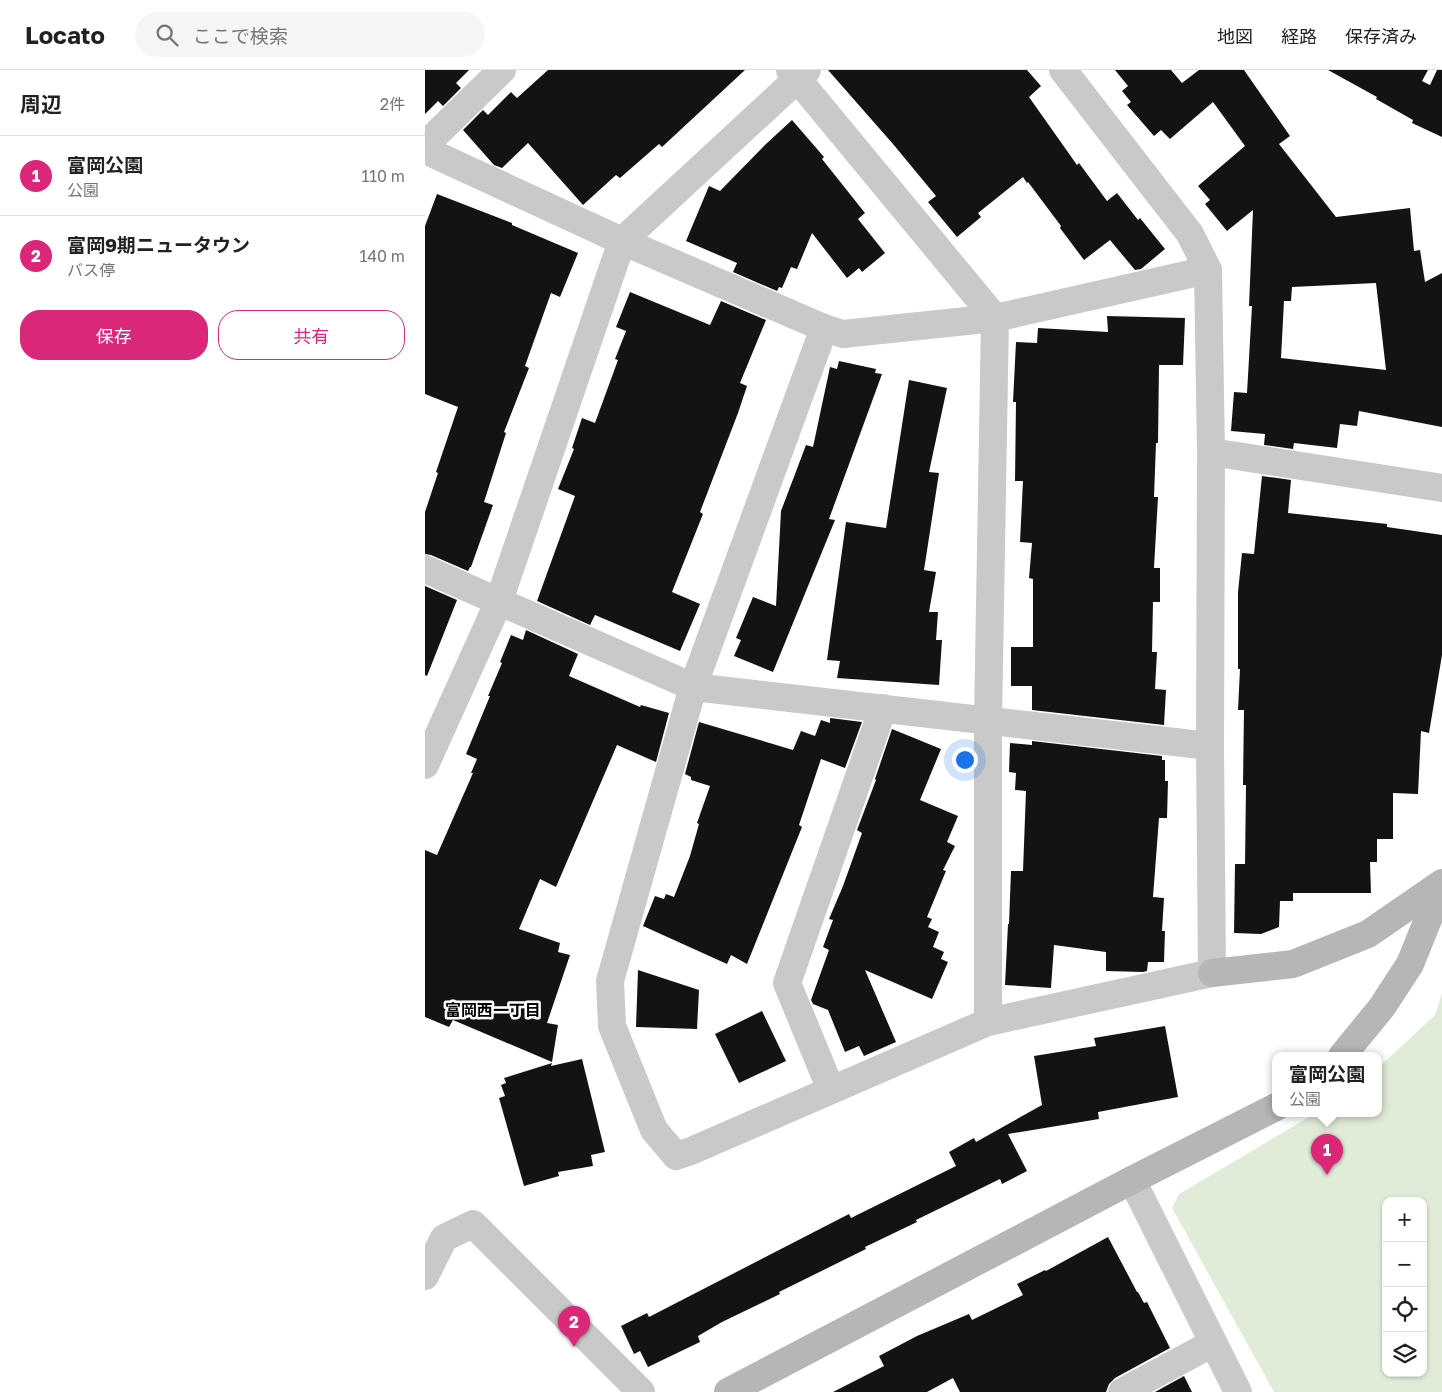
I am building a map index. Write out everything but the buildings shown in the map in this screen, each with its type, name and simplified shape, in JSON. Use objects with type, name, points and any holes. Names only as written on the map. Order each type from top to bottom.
[{"type":"street","points":[[425,145],[502,70]]},
{"type":"street","points":[[1063,70],[1190,234],[1208,270],[1211,452],[1210,746],[1212,973]]},
{"type":"street","points":[[425,765],[499,601],[622,241],[798,73],[995,318],[987,1022]]},
{"type":"street","points":[[425,150],[622,241],[824,328],[843,334],[995,318],[1208,270]]},
{"type":"street","points":[[824,328],[693,687],[610,981],[612,1026],[654,1130],[676,1156],[987,1022],[1212,973],[1293,964],[1368,934],[1442,884]]},
{"type":"street","points":[[1211,452],[1442,488]]},
{"type":"street","points":[[425,569],[693,687],[1210,746]]},
{"type":"street","points":[[831,1090],[787,983],[883,708]]},
{"type":"street","points":[[1345,1052],[1382,1007],[1410,964],[1442,884]]},
{"type":"street","points":[[728,1392],[1132,1180],[1272,1109]]},
{"type":"street","points":[[1132,1180],[1238,1392]]},
{"type":"street","points":[[425,1276],[444,1238],[473,1224],[641,1392]]},
{"type":"street","points":[[1122,1392],[1213,1343]]},
{"type":"green space","points":[[1442,993],[1442,1392],[1274,1392],[1172,1208],[1179,1194],[1309,1117],[1382,1117],[1382,1064],[1435,1015]]},
{"type":"place","name":"富岡公園","points":[[1327,1175]]},
{"type":"place","name":"富岡9期ニュータウン","points":[[574,1347]]},
{"type":"district","name":"富岡西一丁目","points":[[493,1010]]}]
